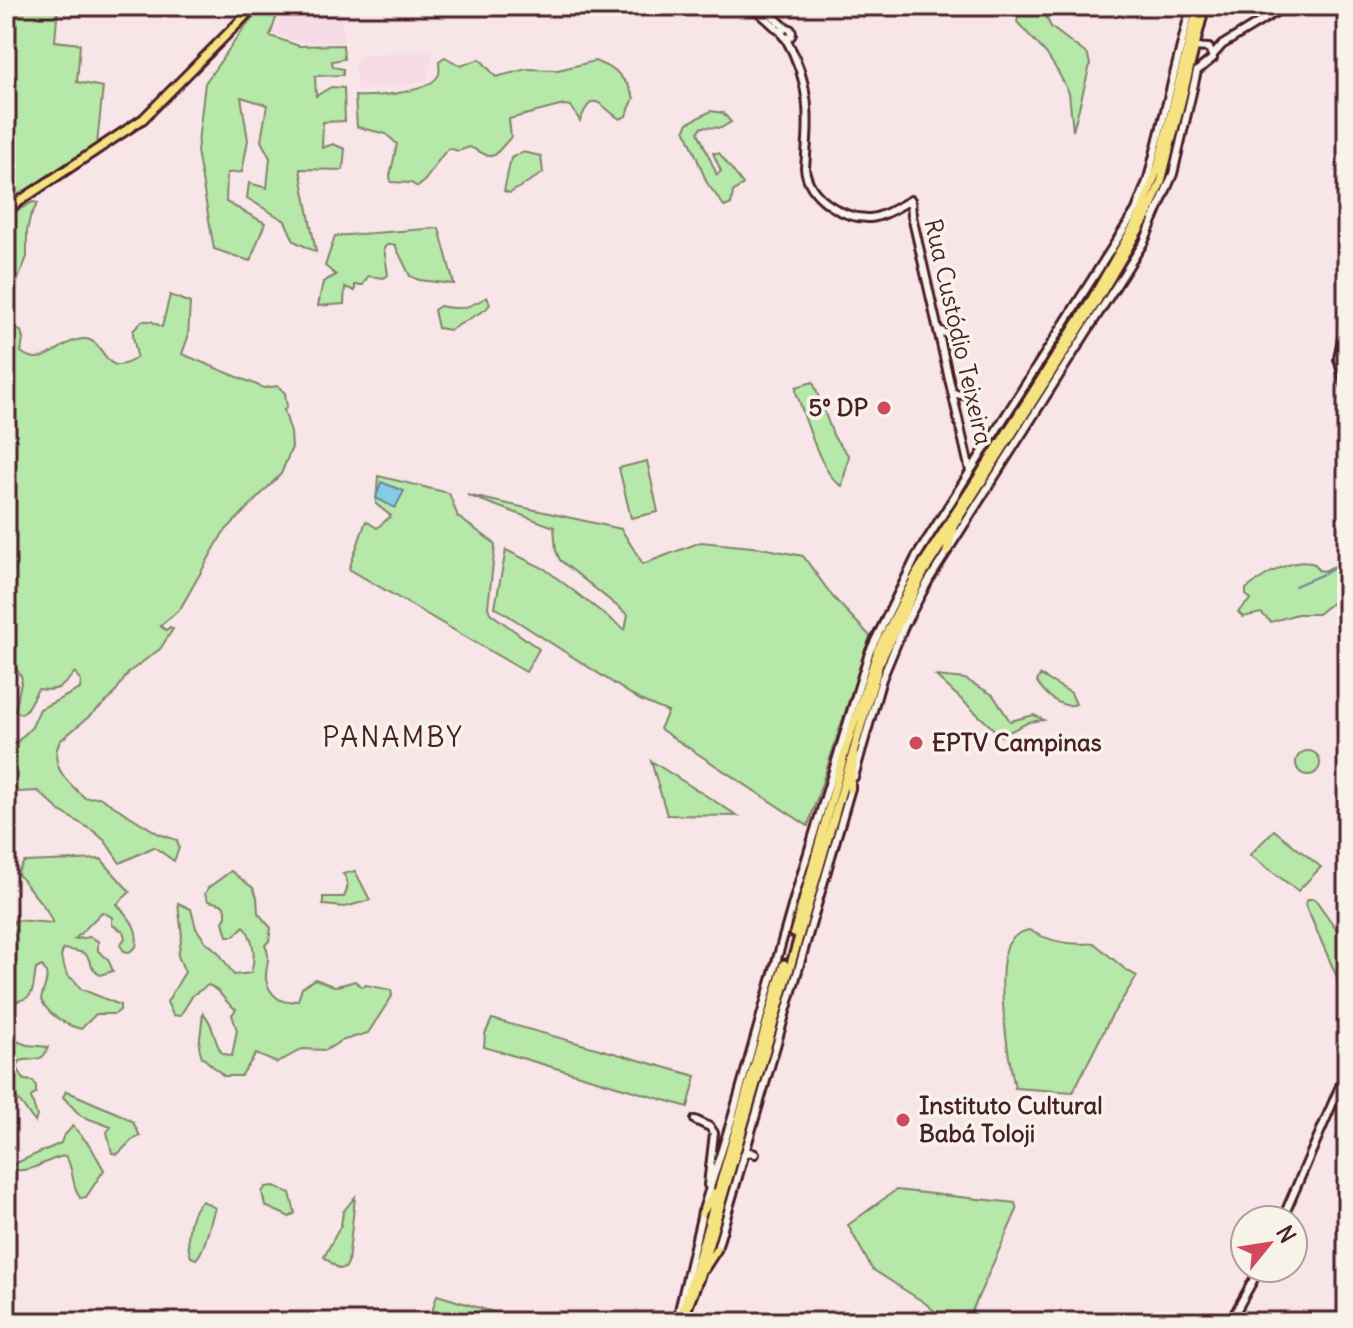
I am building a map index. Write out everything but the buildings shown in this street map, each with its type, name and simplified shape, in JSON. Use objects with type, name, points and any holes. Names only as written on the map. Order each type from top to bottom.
[{"type":"main road","points":[[6,210],[113,142],[143,119],[255,6]]},
{"type":"main road","points":[[752,6],[786,34]]},
{"type":"main road","points":[[762,6],[786,34]]},
{"type":"main road","points":[[886,668],[877,652],[875,638],[908,572],[920,564],[957,520],[1095,304],[1148,214],[1161,182],[1188,46],[1191,6]]},
{"type":"main road","points":[[920,564],[1088,306],[1141,214],[1158,167],[1198,6]]},
{"type":"main road","points":[[702,1213],[795,895],[877,652],[970,471],[1136,210],[1188,46],[1205,6]]},
{"type":"main road","points":[[1207,73],[1206,65],[1211,52],[1286,6]]},
{"type":"main road","name":"Rua Custódio Teixeira","points":[[786,34],[808,101],[806,176],[818,194],[842,213],[869,218],[911,200],[912,216],[970,471]]},
{"type":"main road","points":[[1188,46],[1211,52]]},
{"type":"main road","points":[[678,1322],[717,1249],[850,789],[886,668],[898,639],[929,580],[1144,242],[1173,174],[1197,71],[1206,65]]},
{"type":"main road","points":[[1347,312],[1338,359],[1347,390]]},
{"type":"main road","points":[[1347,329],[1342,356],[1347,381]]},
{"type":"main road","points":[[939,330],[947,334],[953,332]]},
{"type":"main road","points":[[935,360],[947,363]]},
{"type":"main road","points":[[954,393],[967,394]]},
{"type":"main road","points":[[949,421],[960,423]]},
{"type":"main road","points":[[966,452],[972,458],[981,454]]},
{"type":"main road","points":[[947,551],[957,520]]},
{"type":"main road","points":[[920,564],[929,580]]},
{"type":"main road","points":[[678,1322],[846,748],[877,652],[898,639]]},
{"type":"main road","points":[[699,1278],[860,724],[877,652]]},
{"type":"main road","points":[[850,789],[860,724]]},
{"type":"main road","points":[[1289,1204],[1347,1070]]},
{"type":"main road","points":[[678,1322],[715,1137],[710,1127],[695,1120]]},
{"type":"main road","points":[[702,1213],[715,1191],[730,1150]]},
{"type":"main road","points":[[744,1155],[750,1152],[755,1154]]},
{"type":"main road","points":[[1230,1322],[1251,1284]]},
{"type":"shaded area","points":[[282,6],[342,6],[343,42],[298,42],[273,33],[283,11]]},
{"type":"shaded area","points":[[432,51],[428,80],[357,90],[354,64],[360,55]]},
{"type":"green space","points":[[6,6],[58,6],[55,41],[80,44],[77,82],[103,87],[97,144],[6,204]]},
{"type":"green space","points":[[264,6],[280,6],[270,36],[299,46],[343,45],[344,59],[332,61],[333,67],[343,69],[343,75],[315,76],[316,96],[331,87],[344,88],[345,121],[323,122],[322,148],[333,144],[345,149],[343,170],[300,169],[316,252],[294,241],[285,221],[247,198],[249,183],[267,188],[270,158],[261,141],[267,105],[241,97],[248,140],[242,172],[227,173],[226,202],[265,223],[250,261],[214,249],[197,151],[205,83],[244,28]]},
{"type":"green space","points":[[1021,6],[1041,6],[1051,27],[1088,55],[1090,65],[1073,131],[1069,93],[1046,53],[1017,22]]},
{"type":"green space","points":[[445,57],[461,66],[480,59],[496,77],[527,69],[558,70],[595,61],[615,70],[634,98],[626,116],[620,119],[594,102],[589,104],[580,121],[571,106],[564,105],[509,119],[511,137],[495,155],[488,156],[470,147],[458,151],[449,148],[418,187],[411,183],[391,182],[397,144],[386,134],[357,127],[355,96],[388,94],[426,86],[439,74],[439,61]]},
{"type":"green space","points":[[711,111],[723,113],[731,122],[721,128],[702,127],[698,132],[717,175],[721,171],[713,153],[719,153],[743,184],[733,192],[731,204],[725,207],[707,183],[685,129],[688,123]]},
{"type":"green space","points":[[522,152],[541,156],[543,173],[510,193],[504,191],[511,158]]},
{"type":"green space","points":[[33,202],[38,203],[27,231],[27,257],[17,282],[12,310],[6,317],[6,217]]},
{"type":"green space","points":[[439,228],[454,284],[410,276],[395,245],[387,245],[384,248],[388,275],[384,278],[368,276],[363,285],[355,285],[355,291],[345,287],[344,304],[318,306],[323,282],[336,275],[325,266],[335,236]]},
{"type":"green space","points":[[170,295],[190,303],[188,337],[182,354],[264,388],[278,386],[285,393],[287,407],[284,410],[292,447],[281,474],[223,533],[180,609],[160,626],[166,630],[170,627],[173,629],[160,649],[129,672],[111,698],[60,741],[56,758],[61,772],[85,798],[99,797],[159,834],[177,840],[179,848],[174,861],[154,847],[120,863],[95,832],[60,811],[38,791],[18,792],[6,780],[13,746],[32,727],[40,709],[80,689],[81,682],[75,672],[60,687],[38,689],[26,710],[21,714],[15,711],[22,678],[6,658],[6,334],[15,329],[21,331],[21,352],[30,357],[45,356],[68,343],[85,339],[98,346],[111,363],[125,364],[136,358],[133,331],[142,321],[151,321],[162,327]]},
{"type":"green space","points":[[487,297],[490,304],[486,309],[450,330],[438,328],[434,310],[440,306],[465,307]]},
{"type":"green space","points":[[813,382],[834,437],[849,456],[842,486],[834,480],[821,458],[796,392],[796,387]]},
{"type":"green space","points":[[647,461],[658,512],[631,518],[619,468]]},
{"type":"green space","points":[[378,476],[449,493],[458,517],[493,542],[488,607],[490,613],[539,649],[526,672],[349,569],[366,521],[377,528],[391,516],[376,504]]},
{"type":"green space","points":[[467,495],[621,529],[643,564],[701,542],[803,556],[833,597],[870,636],[808,826],[660,729],[668,712],[640,700],[495,607],[506,550],[545,569],[625,630],[628,615],[560,560],[554,527]]},
{"type":"green space","points":[[1347,560],[1347,607],[1333,602],[1318,614],[1297,614],[1271,622],[1261,613],[1243,617],[1238,612],[1251,599],[1246,595],[1246,589],[1279,569],[1306,562],[1324,571]]},
{"type":"green space","points":[[1040,675],[1071,693],[1076,704],[1065,705],[1049,696],[1037,682]]},
{"type":"green space","points":[[936,676],[965,679],[993,695],[1010,721],[1034,715],[1044,720],[1029,722],[1001,736]]},
{"type":"green space","points":[[1308,751],[1317,754],[1320,763],[1317,772],[1308,775],[1299,772],[1296,763],[1299,754]]},
{"type":"green space","points":[[651,761],[738,816],[667,815]]},
{"type":"green space","points":[[1274,830],[1321,867],[1298,891],[1250,855]]},
{"type":"green space","points":[[101,859],[130,892],[117,904],[132,924],[137,940],[136,947],[129,952],[124,951],[120,945],[125,938],[123,931],[112,925],[112,917],[102,912],[75,939],[90,937],[98,941],[98,951],[108,959],[113,971],[100,975],[86,955],[63,949],[61,957],[67,975],[81,989],[120,1005],[120,1010],[115,1014],[96,1014],[81,1029],[58,1019],[41,1000],[47,978],[42,966],[36,969],[29,996],[11,1002],[6,996],[7,936],[15,920],[53,923],[46,909],[17,873],[24,862]]},
{"type":"green space","points":[[231,871],[253,888],[258,913],[271,928],[269,941],[265,945],[268,952],[266,981],[274,995],[285,1002],[298,1000],[302,988],[315,979],[335,986],[355,981],[362,987],[366,985],[391,990],[392,996],[368,1033],[341,1041],[326,1050],[302,1049],[277,1063],[256,1054],[241,1076],[224,1076],[202,1057],[199,1047],[203,1013],[210,1022],[222,1053],[232,1056],[237,1030],[232,1015],[236,1009],[208,985],[193,995],[180,1016],[173,1015],[167,1002],[185,972],[178,956],[182,936],[178,903],[191,909],[196,928],[234,975],[251,973],[254,949],[248,932],[244,926],[234,936],[227,936],[223,922],[226,909],[221,904],[208,901],[205,894],[208,888]]},
{"type":"green space","points":[[355,871],[370,900],[345,907],[323,905],[323,897],[344,897],[348,885],[343,874]]},
{"type":"green space","points":[[1308,899],[1315,899],[1347,944],[1347,1000],[1305,904]]},
{"type":"green space","points":[[1029,930],[1060,942],[1094,943],[1137,976],[1111,1017],[1073,1092],[1015,1088],[1006,1035],[1003,972],[1009,943],[1018,934]]},
{"type":"green space","points":[[492,1019],[696,1076],[688,1107],[484,1047],[485,1034]]},
{"type":"green space","points":[[6,1037],[27,1045],[48,1047],[41,1058],[20,1061],[17,1067],[24,1080],[33,1081],[36,1086],[36,1093],[31,1097],[37,1116],[35,1122],[6,1084]]},
{"type":"green space","points":[[66,1091],[133,1122],[140,1136],[118,1154],[112,1153],[107,1132],[111,1127],[81,1116],[63,1097]]},
{"type":"green space","points":[[73,1126],[91,1147],[104,1170],[86,1197],[80,1198],[66,1156],[24,1170],[17,1170],[14,1164],[61,1143]]},
{"type":"green space","points":[[274,1186],[290,1193],[295,1213],[290,1217],[265,1206],[262,1192],[266,1187]]},
{"type":"green space","points":[[896,1190],[1015,1203],[1017,1210],[967,1322],[947,1322],[925,1303],[872,1269],[848,1225]]},
{"type":"green space","points":[[355,1197],[348,1263],[345,1268],[339,1269],[324,1257],[341,1225],[343,1212]]},
{"type":"green space","points":[[203,1201],[215,1208],[205,1243],[196,1259],[191,1257],[189,1251],[188,1235],[194,1211]]},
{"type":"green space","points":[[437,1295],[526,1322],[429,1322]]},
{"type":"water","points":[[381,482],[404,491],[395,508],[376,498]]},
{"type":"waterway","points":[[1295,586],[1347,560]]},
{"type":"waterway","points":[[1336,1138],[1347,1138]]},
{"type":"place","name":"5º DP","points":[[884,408]]},
{"type":"place","name":"EPTV Campinas","points":[[916,743]]},
{"type":"place","name":"Instituto Cultural Babá Toloji","points":[[903,1120]]},
{"type":"district","name":"PANAMBY","points":[[393,737]]}]
